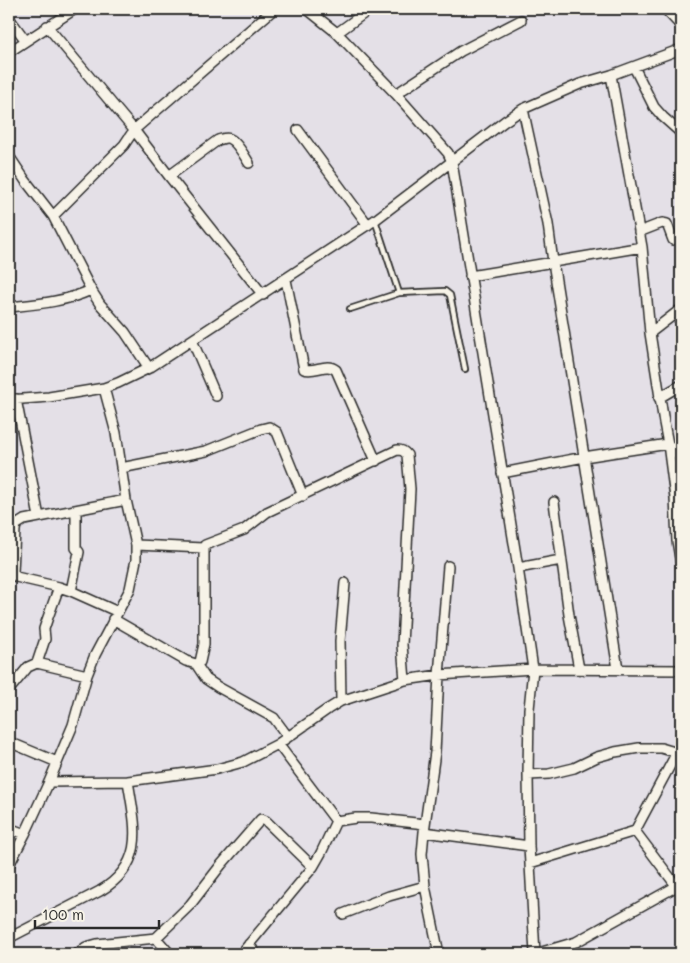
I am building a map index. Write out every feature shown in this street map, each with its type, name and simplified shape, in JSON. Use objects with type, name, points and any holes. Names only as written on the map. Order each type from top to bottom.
[{"type":"street","points":[[9,52],[75,9]]},
{"type":"street","points":[[53,216],[124,145],[134,130],[274,9]]},
{"type":"street","points":[[307,9],[337,33],[396,94],[448,153],[452,162],[533,669],[529,709],[528,776],[529,846],[535,954],[576,942],[679,889],[635,831]]},
{"type":"street","points":[[337,33],[370,9]]},
{"type":"street","points":[[665,9],[681,26]]},
{"type":"street","points":[[9,18],[26,41]]},
{"type":"street","points":[[396,94],[461,51],[521,20]]},
{"type":"street","points":[[47,26],[134,130],[263,294]]},
{"type":"street","points":[[39,517],[12,400],[49,397],[104,388],[149,368],[371,223],[523,109],[580,84],[612,75],[681,49]]},
{"type":"street","points":[[634,67],[654,107],[681,133]]},
{"type":"street","points":[[612,75],[642,246],[650,332],[659,398],[668,444],[681,564]]},
{"type":"street","points":[[523,109],[548,224],[618,669]]},
{"type":"street","points":[[298,130],[371,223]]},
{"type":"street","points":[[169,176],[218,140],[224,138],[230,139],[249,163]]},
{"type":"street","points":[[9,156],[53,216],[100,304],[125,332],[149,368]]},
{"type":"street","points":[[639,232],[665,223],[673,240]]},
{"type":"street","points":[[470,276],[642,246]]},
{"type":"street","points":[[286,280],[304,369],[308,371],[328,366],[336,370],[376,461]]},
{"type":"street","points":[[9,307],[64,300],[91,290]]},
{"type":"street","points":[[650,332],[681,309]]},
{"type":"street","points":[[192,340],[216,396]]},
{"type":"street","points":[[659,398],[681,385]]},
{"type":"street","points":[[9,865],[50,782],[73,725],[87,675],[95,655],[130,589],[136,560],[136,545],[126,500],[116,433],[104,388]]},
{"type":"street","points":[[121,468],[206,451],[269,427],[277,432],[303,496]]},
{"type":"street","points":[[502,473],[584,457],[668,444]]},
{"type":"street","points":[[668,444],[681,458]]},
{"type":"street","points":[[136,545],[204,548],[244,530],[267,512],[398,450],[402,450],[407,455],[410,490],[402,645],[406,680]]},
{"type":"street","points":[[126,500],[19,522],[12,531],[14,575],[70,590],[115,616],[186,661],[196,664],[206,679],[218,688],[274,718],[288,737]]},
{"type":"street","points":[[554,502],[561,560],[579,669]]},
{"type":"street","points":[[70,590],[79,552],[76,548],[76,510]]},
{"type":"street","points":[[196,664],[200,662],[204,644],[204,548]]},
{"type":"street","points":[[518,568],[561,560]]},
{"type":"street","points":[[439,954],[425,886],[422,854],[435,752],[448,566]]},
{"type":"street","points":[[341,701],[340,641],[345,583]]},
{"type":"street","points":[[9,690],[28,668],[37,663],[45,639],[44,629],[59,586]]},
{"type":"street","points":[[37,663],[87,675]]},
{"type":"street","points":[[50,782],[128,781],[217,768],[243,762],[278,744],[328,708],[341,701],[406,680],[439,675],[533,669],[681,670]]},
{"type":"street","points":[[9,742],[57,762]]},
{"type":"street","points":[[278,744],[336,821]]},
{"type":"street","points":[[528,776],[549,774],[574,768],[597,757],[615,752],[639,748],[679,749],[635,831],[530,863]]},
{"type":"street","points":[[9,938],[100,891],[120,877],[128,866],[135,839],[135,826],[128,781]]},
{"type":"street","points":[[336,821],[371,818],[529,846]]},
{"type":"street","points":[[77,954],[97,944],[156,938],[190,906],[221,865],[262,820],[266,821],[313,867]]},
{"type":"street","points":[[241,954],[313,867],[336,821]]},
{"type":"street","points":[[9,828],[25,834]]},
{"type":"street","points":[[343,914],[389,896],[425,886]]},
{"type":"street","points":[[156,938],[170,954]]},
{"type":"street","points":[[249,944],[256,954]]},
{"type":"lane","points":[[371,223],[399,293]]},
{"type":"lane","points":[[350,309],[399,293],[445,291],[450,295],[465,369]]}]
